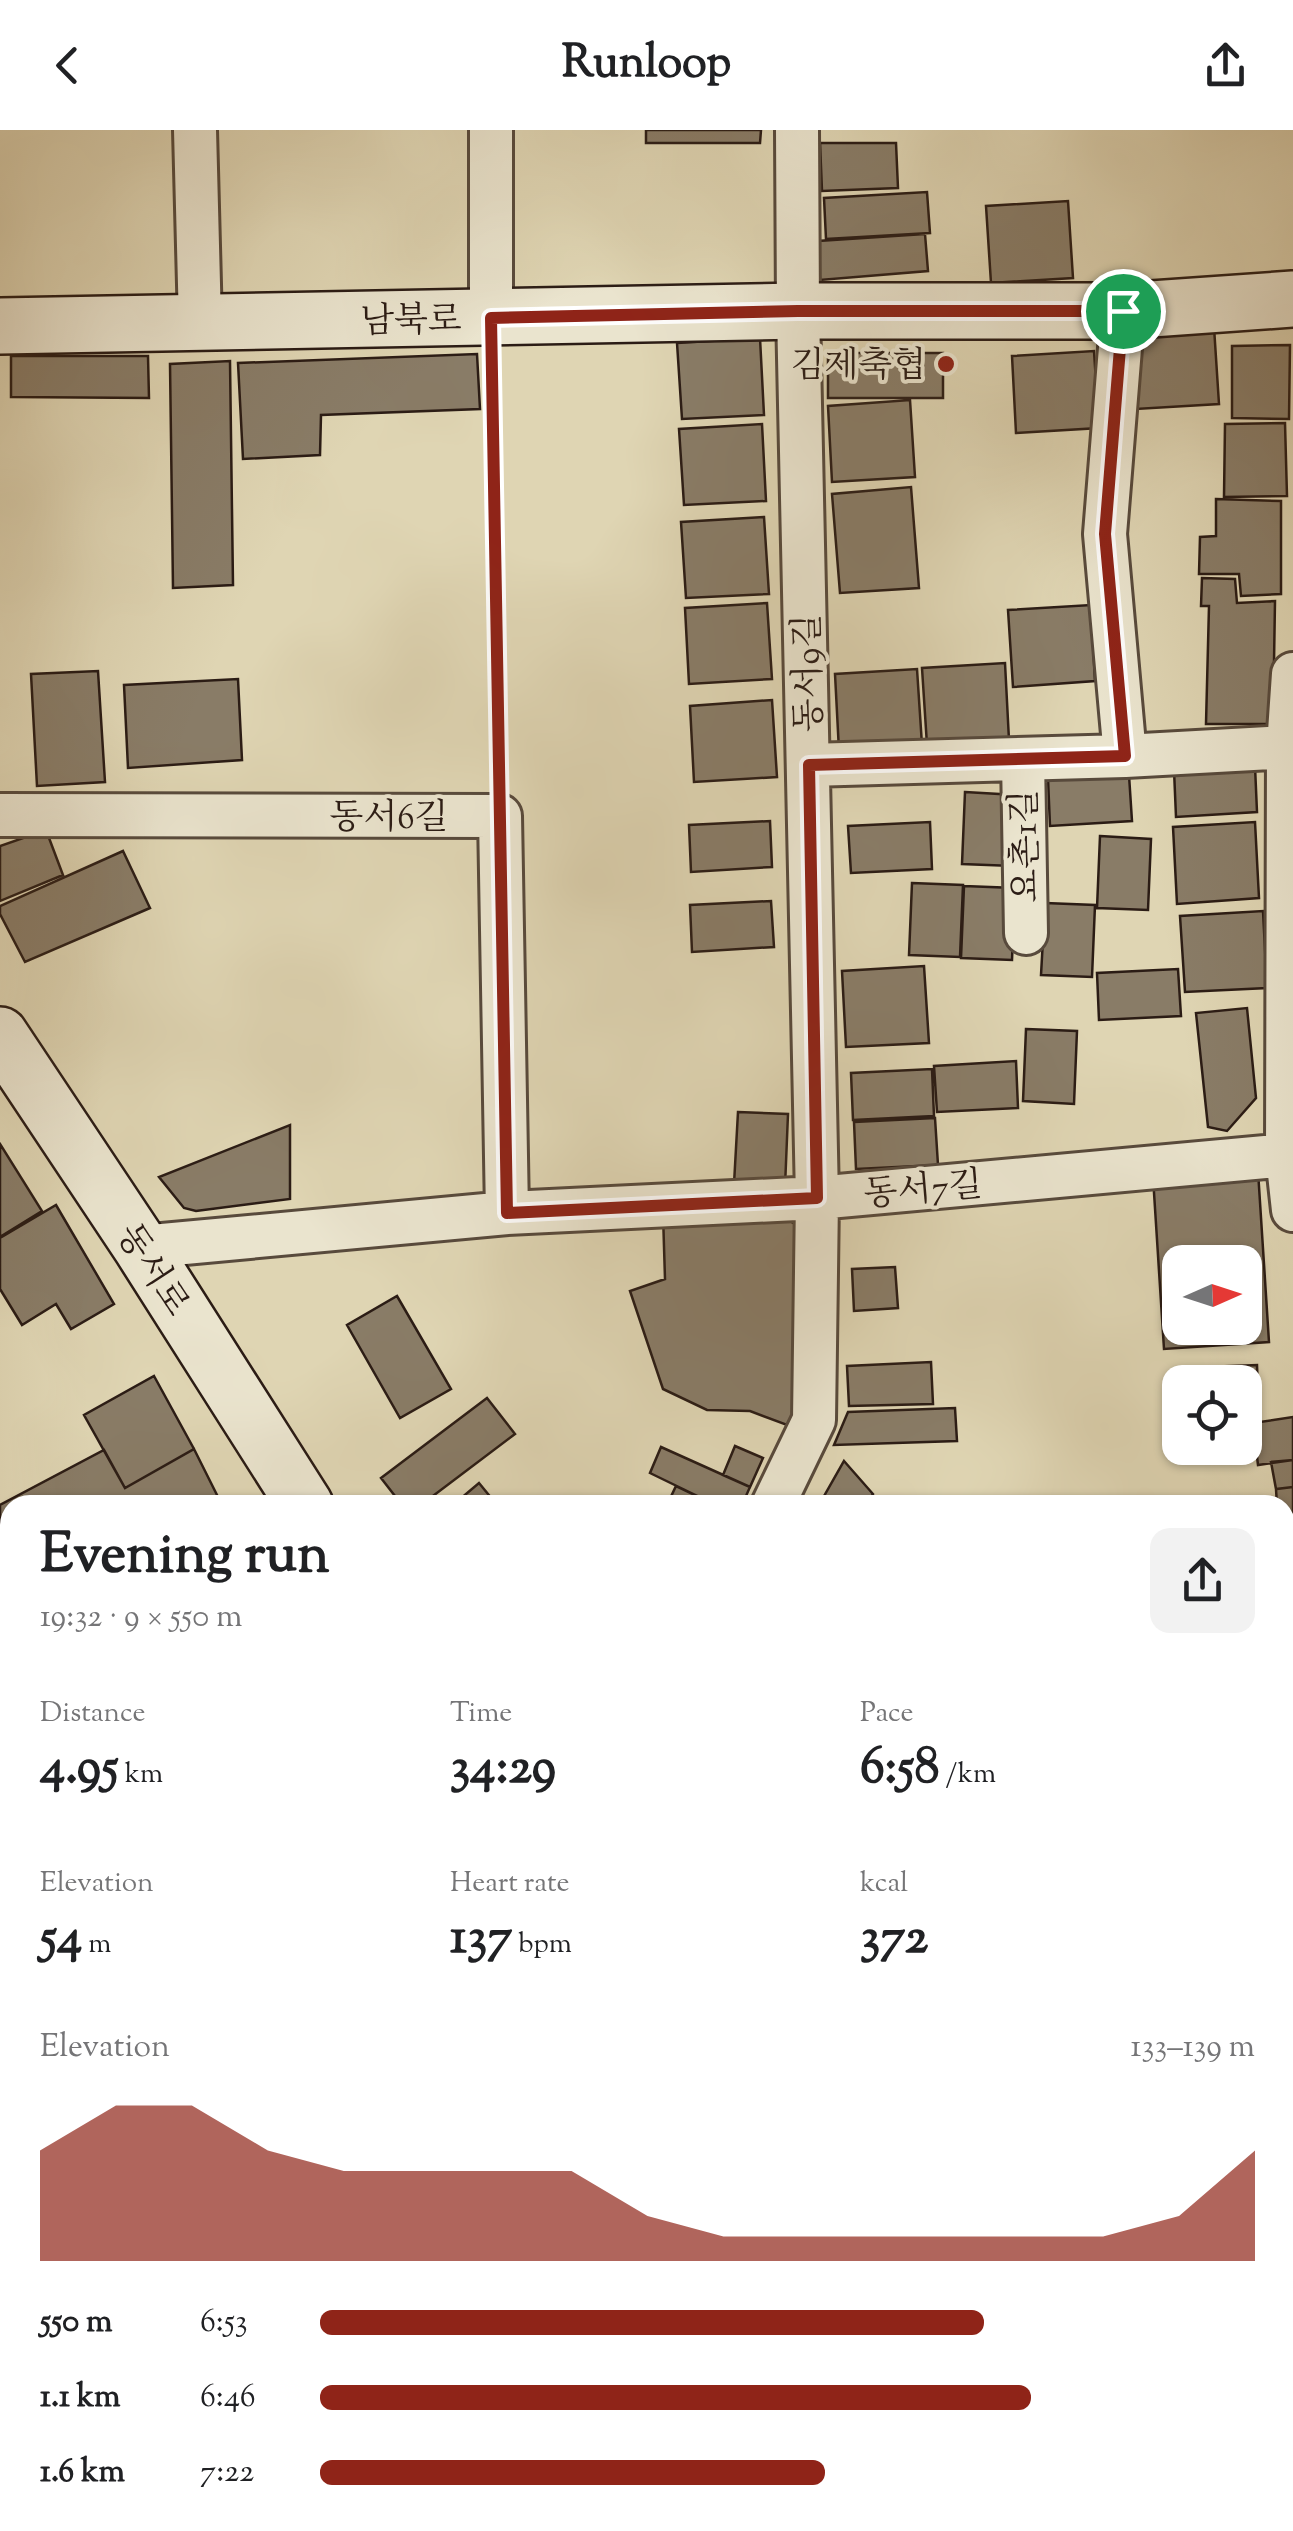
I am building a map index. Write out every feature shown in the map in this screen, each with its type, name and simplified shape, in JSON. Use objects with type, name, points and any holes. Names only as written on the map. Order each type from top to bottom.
[{"type":"main road","name":"남북로","points":[[0,326],[798,311],[1123,311],[1293,299]]},
{"type":"main road","name":"동서로","points":[[0,1035],[299,1495]]},
{"type":"street","points":[[195,130],[200,323]]},
{"type":"street","points":[[491,130],[491,318]]},
{"type":"street","name":"동서9길","points":[[778,1495],[814,1420],[817,1198],[796,130]]},
{"type":"street","points":[[1123,311],[1105,534],[1125,756]]},
{"type":"street","points":[[1293,674],[1288,747],[1286,1155],[1293,1210]]},
{"type":"street","name":"요촌1길","points":[[809,765],[1288,747]]},
{"type":"street","name":"요촌1길","points":[[1023,759],[1026,933]]},
{"type":"street","name":"동서6길","points":[[0,815],[500,816],[507,1213]]},
{"type":"street","name":"동서7길","points":[[140,1247],[507,1213],[817,1198],[1286,1155]]},
{"type":"path","points":[[491,318],[500,816]]},
{"type":"building","points":[[646,130],[761,130],[760,143],[646,143]]},
{"type":"building","points":[[820,143],[896,143],[898,188],[822,191]]},
{"type":"building","points":[[927,192],[930,233],[826,239],[824,198]]},
{"type":"building","points":[[1068,201],[1073,278],[991,283],[986,206]]},
{"type":"building","points":[[925,234],[928,271],[820,280],[818,241]]},
{"type":"building","points":[[1214,327],[1219,404],[1136,409],[1132,332]]},
{"type":"building","points":[[760,338],[764,415],[682,419],[677,343]]},
{"type":"building","points":[[1290,345],[1289,419],[1232,418],[1232,346]]},
{"type":"building","points":[[1094,351],[1099,428],[1016,433],[1012,356]]},
{"type":"building","points":[[828,353],[943,353],[943,398],[828,398]]},
{"type":"building","points":[[477,354],[480,409],[321,415],[320,455],[243,459],[238,363]]},
{"type":"building","points":[[11,356],[148,356],[149,398],[11,397]]},
{"type":"building","points":[[230,361],[233,585],[173,588],[170,364]]},
{"type":"building","points":[[910,400],[915,477],[832,482],[828,406]]},
{"type":"building","points":[[1285,423],[1287,496],[1224,497],[1225,424]]},
{"type":"building","points":[[762,424],[766,501],[684,505],[679,429]]},
{"type":"building","points":[[911,487],[919,588],[840,593],[832,494]]},
{"type":"building","points":[[1216,499],[1281,501],[1281,594],[1241,596],[1239,574],[1199,574],[1200,537],[1216,536]]},
{"type":"building","points":[[764,517],[769,594],[686,598],[681,522]]},
{"type":"building","points":[[1202,578],[1235,579],[1237,603],[1275,601],[1273,724],[1206,724],[1209,606],[1201,606]]},
{"type":"building","points":[[767,603],[772,679],[689,684],[685,608]]},
{"type":"building","points":[[1091,605],[1095,681],[1013,687],[1008,610]]},
{"type":"building","points":[[1005,663],[1009,740],[927,745],[922,668]]},
{"type":"building","points":[[917,669],[922,745],[839,751],[835,674]]},
{"type":"building","points":[[98,671],[105,782],[37,786],[31,674]]},
{"type":"building","points":[[238,679],[242,760],[128,768],[124,685]]},
{"type":"building","points":[[772,700],[777,777],[694,782],[690,706]]},
{"type":"building","points":[[1255,766],[1257,812],[1176,817],[1174,770]]},
{"type":"building","points":[[1129,775],[1132,821],[1050,826],[1048,779]]},
{"type":"building","points":[[965,792],[1016,795],[1013,866],[962,864]]},
{"type":"building","points":[[770,821],[772,867],[691,872],[689,825]]},
{"type":"building","points":[[930,822],[932,869],[851,873],[848,826]]},
{"type":"building","points":[[1255,822],[1259,898],[1177,904],[1173,827]]},
{"type":"building","points":[[46,830],[63,875],[0,901],[0,846]]},
{"type":"building","points":[[1100,836],[1151,839],[1148,910],[1097,908]]},
{"type":"building","points":[[123,851],[150,908],[25,962],[0,914],[0,906]]},
{"type":"building","points":[[912,883],[963,885],[960,957],[909,955]]},
{"type":"building","points":[[964,886],[1015,888],[1012,960],[961,958]]},
{"type":"building","points":[[771,901],[774,947],[692,952],[690,905]]},
{"type":"building","points":[[1045,903],[1095,905],[1092,977],[1041,975]]},
{"type":"building","points":[[1263,911],[1267,988],[1185,992],[1180,916]]},
{"type":"building","points":[[924,966],[929,1043],[846,1047],[842,971]]},
{"type":"building","points":[[1178,969],[1181,1016],[1099,1020],[1097,973]]},
{"type":"building","points":[[1247,1008],[1256,1098],[1227,1131],[1208,1127],[1196,1013]]},
{"type":"building","points":[[1026,1029],[1077,1031],[1074,1104],[1023,1101]]},
{"type":"building","points":[[1016,1061],[1018,1108],[937,1112],[934,1066]]},
{"type":"building","points":[[932,1069],[934,1116],[853,1120],[851,1073]]},
{"type":"building","points":[[738,1112],[788,1114],[785,1187],[734,1184]]},
{"type":"building","points":[[935,1118],[938,1165],[856,1169],[854,1122]]},
{"type":"building","points":[[290,1125],[290,1199],[196,1211],[184,1208],[159,1177]]},
{"type":"building","points":[[0,1144],[42,1211],[0,1237]]},
{"type":"building","points":[[1258,1171],[1269,1342],[1262,1342],[1262,1245],[1162,1245],[1162,1318],[1153,1177]]},
{"type":"building","points":[[56,1205],[114,1304],[71,1329],[56,1304],[22,1325],[0,1289],[0,1238]]},
{"type":"building","points":[[772,1211],[795,1224],[802,1417],[787,1425],[750,1411],[707,1410],[663,1389],[630,1291],[665,1279],[663,1214]]},
{"type":"building","points":[[895,1267],[898,1308],[854,1311],[852,1269]]},
{"type":"building","points":[[397,1296],[451,1389],[400,1418],[347,1325]]},
{"type":"building","points":[[1164,1345],[1224,1345],[1164,1349]]},
{"type":"building","points":[[931,1362],[933,1404],[849,1406],[847,1366]]},
{"type":"building","points":[[154,1376],[194,1449],[125,1488],[84,1415]]},
{"type":"building","points":[[487,1398],[515,1434],[434,1495],[394,1495],[381,1478]]},
{"type":"building","points":[[955,1408],[957,1441],[834,1445],[848,1412]]},
{"type":"building","points":[[1293,1417],[1293,1460],[1262,1464],[1262,1422]]},
{"type":"building","points":[[735,1446],[763,1458],[750,1487],[723,1475]]},
{"type":"building","points":[[661,1447],[750,1487],[746,1495],[695,1495],[650,1473]]},
{"type":"building","points":[[194,1449],[217,1495],[19,1495],[104,1450],[125,1488]]},
{"type":"building","points":[[1293,1460],[1293,1487],[1276,1489],[1271,1462]]},
{"type":"building","points":[[844,1461],[873,1494],[872,1495],[825,1495]]},
{"type":"building","points":[[479,1483],[489,1495],[465,1495]]},
{"type":"building","points":[[676,1486],[695,1495],[672,1495]]},
{"type":"building","points":[[1293,1487],[1293,1495],[1276,1495],[1276,1489]]},
{"type":"place","name":"김제축협","points":[[946,364]]},
{"type":"route","points":[[798,311],[1123,311],[1105,534],[1125,756],[809,765],[817,1198],[507,1213],[491,318],[798,311]]}]
